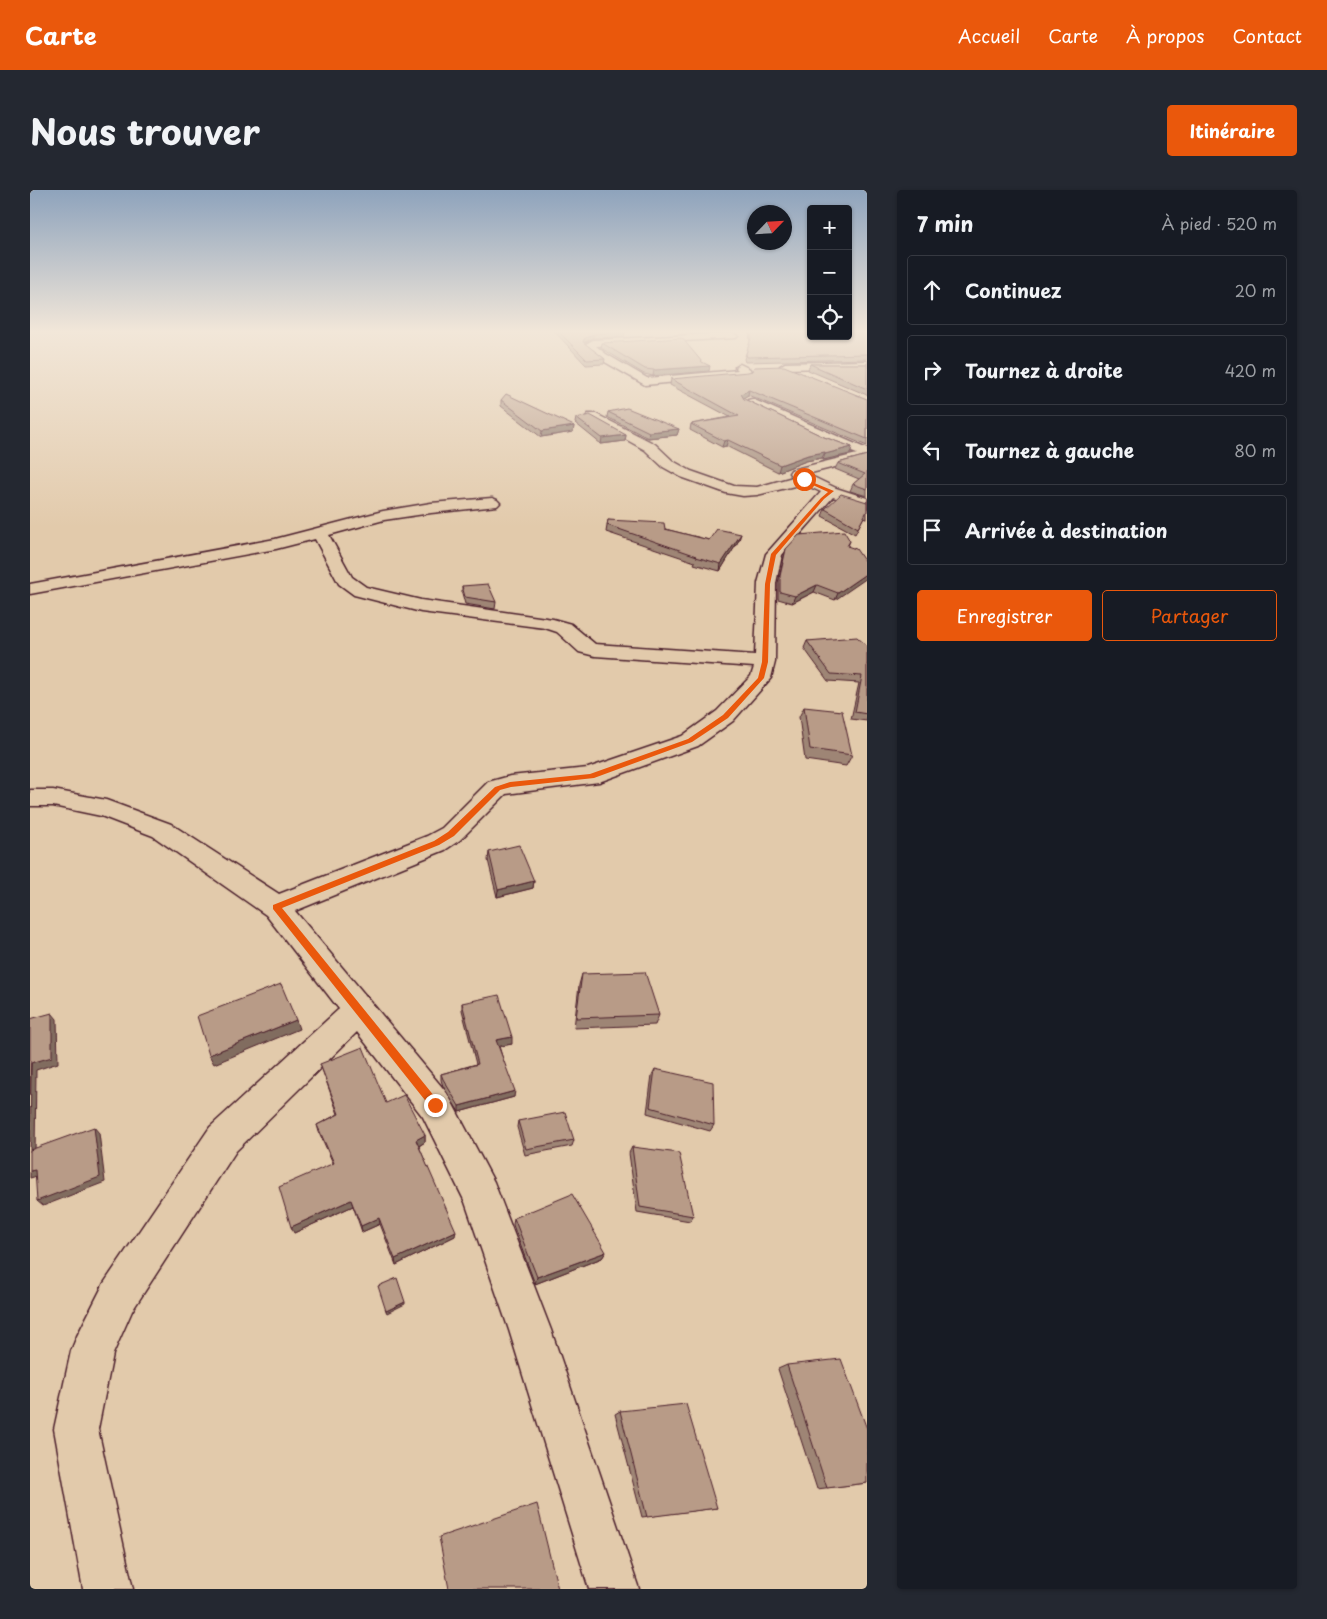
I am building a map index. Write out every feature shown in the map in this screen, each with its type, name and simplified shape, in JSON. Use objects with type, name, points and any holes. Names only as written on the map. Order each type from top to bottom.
[{"type":"street","points":[[746,401],[867,454]]},
{"type":"street","points":[[592,417],[650,447],[668,464],[686,474],[731,490],[743,492],[757,491],[804,479]]},
{"type":"street","points":[[867,454],[796,473],[804,479],[831,491],[867,503]]},
{"type":"street","points":[[276,907],[436,843],[451,834],[497,788],[510,784],[591,776],[690,741],[725,716],[761,678],[765,662],[767,584],[774,554],[822,498],[831,491]]},
{"type":"street","points":[[30,590],[276,544],[383,516],[431,508],[492,503]]},
{"type":"street","points":[[319,532],[345,580],[360,591],[421,606],[546,623],[564,628],[586,648],[595,650],[765,662]]},
{"type":"street","points":[[30,798],[53,798],[106,808],[162,830],[276,907],[435,1105],[481,1196],[530,1330],[614,1589]]},
{"type":"street","points":[[108,1589],[76,1429],[92,1350],[118,1297],[223,1139],[358,1010]]},
{"type":"building","points":[[504,396],[511,396],[574,426],[542,431],[501,400]]},
{"type":"building","points":[[703,396],[742,396],[744,399],[824,437],[852,447],[825,454],[825,452],[808,455],[780,465],[728,440],[724,441],[691,424],[739,416]]},
{"type":"building","points":[[764,396],[860,396],[867,399],[867,439]]},
{"type":"building","points":[[627,408],[679,429],[649,432],[608,412]]},
{"type":"building","points":[[590,415],[626,435],[602,438],[576,418]]},
{"type":"building","points":[[867,455],[867,489],[853,484],[865,474],[838,463]]},
{"type":"building","points":[[841,494],[867,502],[867,511],[858,528],[825,509]]},
{"type":"building","points":[[608,520],[664,523],[665,529],[709,540],[717,529],[741,534],[721,564],[607,525]]},
{"type":"building","points":[[844,531],[850,541],[847,546],[856,549],[867,565],[867,573],[838,593],[817,585],[795,596],[780,592],[780,576],[786,549],[799,535]]},
{"type":"building","points":[[488,584],[496,602],[465,597],[462,586]]},
{"type":"building","points":[[857,637],[867,646],[867,714],[855,712],[862,676],[831,674],[807,641]]},
{"type":"building","points":[[804,707],[842,711],[852,755],[810,749]]},
{"type":"building","points":[[519,845],[534,881],[498,890],[489,852]]},
{"type":"building","points":[[645,972],[659,1015],[576,1018],[582,974]]},
{"type":"building","points":[[281,984],[296,1020],[209,1055],[197,1016]]},
{"type":"building","points":[[499,995],[512,1037],[496,1040],[515,1091],[459,1106],[441,1074],[478,1064],[462,1003]]},
{"type":"building","points":[[52,1013],[52,1057],[31,1063],[30,1094],[30,1019]]},
{"type":"building","points":[[363,1047],[386,1103],[404,1095],[425,1135],[416,1140],[456,1231],[395,1259],[379,1218],[361,1226],[351,1200],[291,1227],[279,1187],[334,1163],[317,1125],[339,1114],[320,1064]]},
{"type":"building","points":[[655,1069],[713,1082],[714,1125],[650,1107]]},
{"type":"building","points":[[565,1112],[574,1140],[526,1149],[518,1121]]},
{"type":"building","points":[[94,1127],[100,1177],[37,1201],[35,1170],[30,1171],[30,1150]]},
{"type":"building","points":[[632,1147],[679,1153],[693,1216],[640,1207]]},
{"type":"building","points":[[572,1194],[606,1252],[537,1277],[514,1218]]},
{"type":"building","points":[[397,1278],[405,1302],[386,1311],[378,1286]]},
{"type":"building","points":[[841,1359],[867,1429],[867,1483],[827,1488],[787,1365]]},
{"type":"building","points":[[686,1404],[717,1508],[647,1517],[620,1411]]},
{"type":"building","points":[[537,1504],[558,1589],[449,1589],[439,1537]]},
{"type":"route","points":[[435,1105],[276,907],[436,843],[451,834],[497,788],[510,784],[591,776],[629,764],[690,741],[725,716],[761,678],[765,662],[767,584],[774,554],[822,498],[831,491],[804,479]]}]
